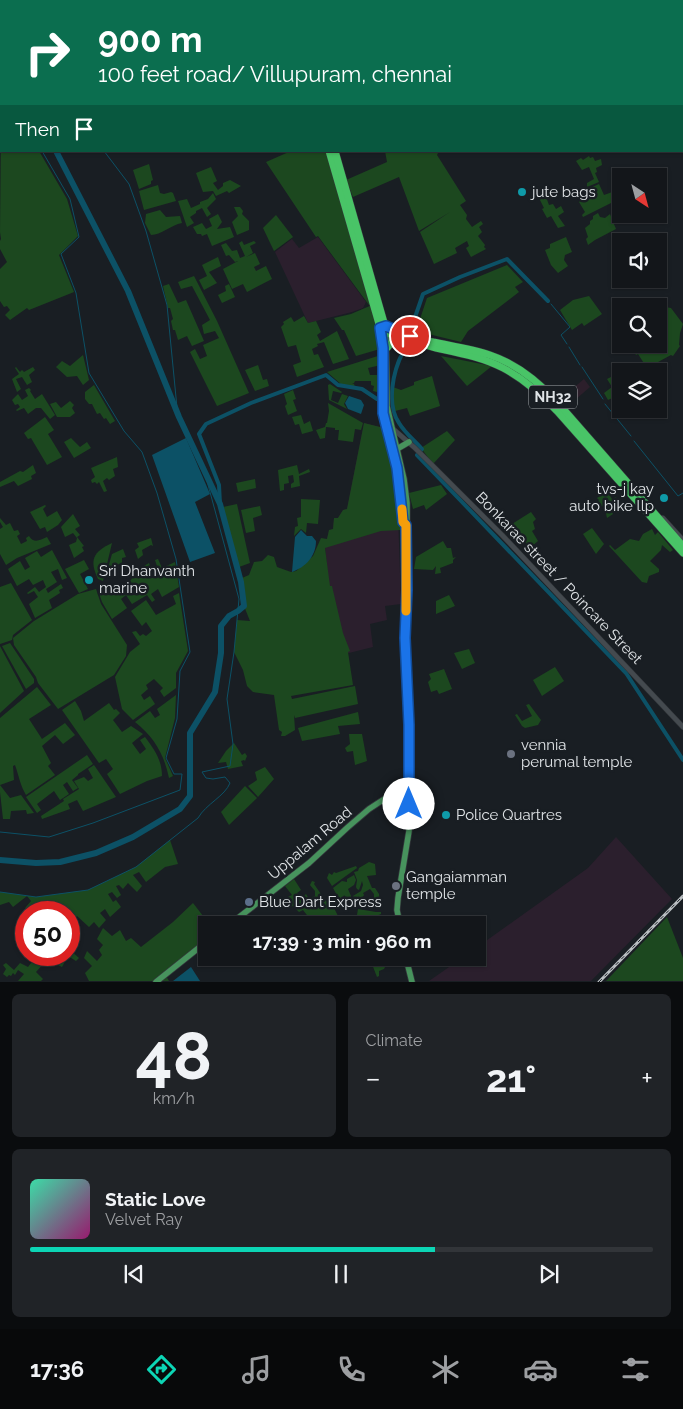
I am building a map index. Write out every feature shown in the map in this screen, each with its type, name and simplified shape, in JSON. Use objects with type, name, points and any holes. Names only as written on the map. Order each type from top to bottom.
[{"type":"highway","points":[[329,152],[342,185]]},
{"type":"highway","points":[[335,152],[342,185],[383,329]]},
{"type":"highway","name":"NH32","points":[[383,329],[400,338],[492,356],[514,366],[536,382],[559,404],[658,520],[683,553]]},
{"type":"highway","name":"NH32","points":[[383,329],[424,342]]},
{"type":"highway","points":[[387,348],[392,342],[400,338]]},
{"type":"highway","name":"NH32","points":[[658,520],[683,546]]},
{"type":"main road","points":[[383,329],[387,348],[385,388]]},
{"type":"main road","points":[[383,329],[386,413],[397,468],[403,522],[406,525]]},
{"type":"main road","points":[[388,424],[397,449],[407,503],[405,638],[408,699],[409,839],[398,898],[398,916]]},
{"type":"main road","points":[[397,449],[408,442]]},
{"type":"main road","name":"Uppalam Road","points":[[241,916],[309,863],[370,809],[409,783]]},
{"type":"main road","points":[[156,982],[198,948]]},
{"type":"main road","points":[[408,966],[410,968],[411,982]]},
{"type":"street","name":"Bonkarae street / Poincare Street","points":[[388,424],[502,534],[683,727]]},
{"type":"street","points":[[683,540],[663,518],[658,520],[657,528],[683,558]]},
{"type":"shaded area","points":[[318,237],[366,302],[363,308],[352,312],[308,323],[275,252],[292,239],[299,248]]},
{"type":"shaded area","points":[[584,379],[590,387],[575,400],[572,400],[570,398],[574,392],[572,389]]},
{"type":"shaded area","points":[[364,423],[384,428],[398,513],[401,604],[385,606],[387,620],[370,624],[373,647],[341,655],[321,607],[329,586],[325,548],[329,531],[333,529],[334,518],[338,518],[343,510],[347,509]]},
{"type":"shaded area","points":[[616,837],[672,899],[591,981],[429,981],[451,966],[486,966],[486,941],[588,868]]},
{"type":"green space","points":[[1,152],[40,152],[67,199],[78,236],[59,255],[74,292],[29,310],[27,308],[10,320],[5,315],[10,310],[7,306],[4,307],[0,301],[0,269],[7,262],[0,249]]},
{"type":"green space","points":[[289,152],[326,152],[371,303],[369,305],[318,236],[316,237],[266,162]]},
{"type":"green space","points":[[385,152],[438,152],[437,155],[466,201],[460,205],[467,215],[466,219],[472,227],[481,221],[483,224],[479,227],[482,232],[478,236],[486,249],[471,257],[466,248],[469,246],[467,241],[455,248],[457,253],[434,264],[420,232],[450,212],[419,231],[399,177],[353,197],[346,180],[387,162]]},
{"type":"green space","points":[[589,156],[590,158],[593,157],[595,161],[601,159],[602,165],[596,168],[597,172],[595,173],[599,182],[587,187],[587,183],[594,179],[589,167],[582,170],[576,161],[581,158],[583,160]]},
{"type":"green space","points":[[149,164],[153,180],[151,184],[139,189],[133,170]]},
{"type":"green space","points":[[211,167],[217,181],[213,183],[218,190],[223,186],[223,183],[230,180],[241,186],[229,193],[227,191],[216,196],[213,191],[203,192],[196,173]]},
{"type":"green space","points":[[599,184],[604,195],[612,192],[612,202],[583,217],[582,215],[585,212],[579,202],[580,198],[590,194],[588,189]]},
{"type":"green space","points":[[158,185],[160,193],[173,193],[176,201],[144,210],[139,191]]},
{"type":"green space","points":[[213,193],[216,199],[207,208],[211,214],[207,217],[202,208],[196,211],[190,217],[194,223],[187,227],[178,201],[187,199],[191,208],[208,199]]},
{"type":"green space","points":[[545,194],[549,205],[553,204],[556,209],[561,206],[564,212],[558,216],[565,226],[558,228],[551,216],[547,218],[539,198]]},
{"type":"green space","points":[[234,207],[240,207],[243,211],[242,214],[249,221],[249,230],[237,235],[232,222],[238,216]]},
{"type":"green space","points":[[160,210],[166,217],[180,216],[182,223],[151,235],[145,223],[146,214]]},
{"type":"green space","points":[[598,213],[600,217],[605,218],[610,214],[616,229],[588,245],[585,228],[590,224],[593,216]]},
{"type":"green space","points":[[218,214],[222,222],[217,229],[230,227],[234,237],[212,246],[207,234],[202,236],[197,234],[193,227],[202,223],[206,229],[212,226],[209,219]]},
{"type":"green space","points":[[276,215],[293,237],[274,251],[263,228]]},
{"type":"green space","points":[[566,237],[572,252],[565,255],[564,260],[568,266],[558,273],[551,265],[545,250],[550,248],[550,244]]},
{"type":"green space","points":[[242,241],[244,245],[254,241],[256,243],[250,246],[253,253],[246,257],[255,253],[260,264],[254,267],[256,271],[266,266],[272,279],[247,292],[243,284],[232,289],[223,269],[238,261],[235,262],[229,255],[226,256],[221,245],[226,243],[232,251],[237,250],[240,258],[245,256],[239,243]]},
{"type":"green space","points":[[218,257],[221,266],[209,272],[217,283],[204,290],[199,280],[207,276],[202,265]]},
{"type":"green space","points":[[507,265],[523,282],[515,287],[519,292],[468,331],[461,342],[416,331],[427,298]]},
{"type":"green space","points":[[194,276],[217,321],[249,393],[217,406],[190,352],[195,349],[200,359],[207,356],[203,345],[219,338],[215,331],[204,334],[202,325],[210,320],[192,286],[181,289],[178,282]]},
{"type":"green space","points":[[169,284],[178,303],[186,300],[204,341],[192,346],[187,336],[178,340],[175,330],[173,330],[171,321],[173,319],[170,308],[168,308],[163,286]]},
{"type":"green space","points":[[229,284],[235,297],[222,303],[218,295],[226,291],[225,286]]},
{"type":"green space","points":[[589,296],[602,314],[584,326],[582,323],[572,330],[560,310],[573,300]]},
{"type":"green space","points":[[372,305],[378,327],[380,349],[356,356],[344,330],[342,330],[334,318],[351,314]]},
{"type":"green space","points":[[667,307],[671,308],[683,324],[680,333],[680,346],[673,356],[671,355],[656,363],[644,363],[638,354],[636,355],[635,353],[667,353]]},
{"type":"green space","points":[[304,316],[308,323],[316,321],[321,332],[317,335],[320,341],[337,331],[349,359],[333,364],[324,342],[317,344],[318,346],[312,349],[314,355],[318,354],[324,367],[297,377],[293,365],[301,362],[296,345],[288,347],[281,327],[284,324],[283,322],[291,317],[294,322]]},
{"type":"green space","points":[[83,355],[89,380],[83,385],[77,376],[67,377],[56,367],[62,361],[70,366]]},
{"type":"green space","points":[[381,355],[381,365],[368,368],[370,375],[381,375],[381,393],[373,391],[374,386],[371,385],[371,381],[355,381],[352,384],[355,387],[342,385],[327,372]]},
{"type":"green space","points":[[441,356],[492,366],[467,386]]},
{"type":"green space","points":[[258,365],[263,380],[267,379],[269,386],[255,391],[245,370]]},
{"type":"green space","points":[[16,367],[20,372],[33,367],[35,370],[29,375],[32,382],[27,385],[22,377],[16,379],[21,389],[17,392],[12,379],[19,374]]},
{"type":"green space","points":[[432,376],[440,406],[410,416],[407,408],[395,411],[392,407],[393,387],[401,390],[414,385],[414,382]]},
{"type":"green space","points":[[611,377],[612,387],[607,379]]},
{"type":"green space","points":[[330,384],[342,392],[333,391],[331,400],[338,403],[342,394],[348,396],[344,404],[347,409],[329,400],[328,385]]},
{"type":"green space","points":[[94,385],[115,421],[110,424],[100,413],[97,414],[92,404],[89,404],[85,399],[85,392]]},
{"type":"green space","points":[[612,387],[612,398],[608,400],[604,393]]},
{"type":"green space","points":[[29,388],[35,399],[42,394],[55,415],[50,419],[41,408],[36,408],[28,414],[24,408],[16,410],[20,407],[18,404],[15,405],[12,400],[18,394],[22,400],[28,396],[25,390]]},
{"type":"green space","points":[[293,390],[296,399],[293,400],[297,411],[288,415],[284,394]]},
{"type":"green space","points":[[70,401],[74,405],[72,408],[75,413],[70,417],[57,417],[50,404],[56,402],[61,408]]},
{"type":"green space","points":[[328,403],[363,423],[361,430],[355,429],[353,442],[338,440],[339,430],[326,427],[325,438],[320,439],[316,430],[325,427],[327,423]]},
{"type":"green space","points":[[301,415],[304,424],[310,421],[313,431],[302,434],[299,424],[295,425],[292,417]]},
{"type":"green space","points":[[45,417],[54,430],[48,434],[62,457],[47,465],[31,438],[28,439],[24,433]]},
{"type":"green space","points":[[364,423],[384,428],[396,478],[401,530],[381,531],[325,548],[330,586],[332,586],[343,633],[350,651],[348,652],[353,685],[291,696],[292,699],[355,686],[358,704],[295,718],[294,715],[295,730],[285,736],[281,736],[282,732],[279,730],[274,695],[253,692],[247,686],[243,670],[234,652],[237,620],[250,621],[244,606],[242,578],[249,575],[254,562],[262,561],[268,555],[274,557],[277,567],[291,572],[296,571],[313,556],[321,538],[327,539],[329,530],[333,529],[334,518],[338,518],[343,510],[347,509]]},
{"type":"green space","points":[[447,431],[455,440],[433,464],[421,448]]},
{"type":"green space","points":[[71,438],[80,447],[87,442],[91,448],[74,458],[64,442]]},
{"type":"green space","points":[[117,457],[118,467],[113,469],[115,476],[103,481],[107,491],[104,492],[99,482],[97,484],[95,482],[92,483],[91,480],[95,477],[91,468]]},
{"type":"green space","points":[[33,465],[36,473],[31,476],[32,479],[18,486],[14,481],[0,487],[0,482],[20,471],[23,472]]},
{"type":"green space","points":[[297,465],[299,474],[309,469],[310,472],[299,476],[300,486],[291,488],[291,484],[294,482],[293,475],[288,476],[289,483],[284,484],[284,490],[280,491],[278,470]]},
{"type":"green space","points":[[255,479],[256,488],[238,492],[236,483]]},
{"type":"green space","points":[[441,485],[447,494],[426,510],[424,505],[413,509],[409,493]]},
{"type":"green space","points":[[607,491],[612,499],[616,497],[621,507],[614,511],[608,502],[613,514],[607,518],[605,509],[597,503],[599,500],[597,498]]},
{"type":"green space","points":[[301,499],[320,500],[318,524],[307,523],[306,533],[301,529],[294,536],[295,527],[298,526],[297,518],[301,517]]},
{"type":"green space","points":[[237,504],[250,563],[239,567],[223,507]]},
{"type":"green space","points":[[45,505],[43,509],[47,517],[57,511],[62,520],[47,532],[45,527],[40,529],[30,512]]},
{"type":"green space","points":[[260,506],[262,515],[253,518],[255,531],[246,533],[241,510]]},
{"type":"green space","points":[[531,512],[536,519],[533,522],[535,529],[532,531],[538,541],[530,548],[524,541],[526,539],[512,524]]},
{"type":"green space","points":[[73,514],[80,526],[75,529],[80,535],[77,537],[84,546],[82,547],[84,551],[74,558],[69,545],[76,542],[77,538],[73,533],[65,537],[61,527]]},
{"type":"green space","points":[[0,518],[6,525],[10,523],[14,531],[18,530],[20,534],[17,536],[21,544],[27,541],[26,538],[29,536],[35,541],[47,537],[51,544],[17,558],[6,565],[0,554],[0,529],[3,527]]},
{"type":"green space","points":[[592,528],[604,544],[596,554],[583,534]]},
{"type":"green space","points":[[652,529],[655,535],[658,532],[673,550],[670,552],[662,545],[661,550],[650,561],[659,569],[659,572],[649,576],[647,583],[642,582],[609,546],[615,550],[630,539],[639,541],[643,534]]},
{"type":"green space","points":[[151,538],[153,546],[151,545],[142,550],[143,555],[138,559],[135,550],[139,547],[137,543]]},
{"type":"green space","points":[[443,541],[447,548],[451,548],[453,558],[456,557],[453,563],[440,568],[441,573],[435,574],[436,566],[433,570],[414,569],[416,557]]},
{"type":"green space","points":[[112,543],[103,581],[98,579],[93,562],[97,553]]},
{"type":"green space","points":[[123,549],[126,557],[122,558],[122,563],[108,568],[112,554]]},
{"type":"green space","points":[[52,550],[67,578],[62,580],[58,569],[51,572],[57,582],[46,589],[48,593],[61,584],[63,588],[59,590],[60,593],[49,600],[52,608],[35,618],[29,604],[38,597],[34,591],[27,593],[35,587],[39,592],[46,587],[43,580],[33,585],[29,579],[17,586],[8,569],[20,561],[25,570],[30,567],[25,558],[37,551],[41,557]]},
{"type":"green space","points":[[158,559],[162,568],[175,562],[179,587],[162,597],[158,589],[151,594],[155,600],[152,602],[147,595],[132,604],[126,595],[121,599],[127,608],[112,619],[102,602],[98,590],[110,583],[115,591],[120,587],[119,585],[123,585],[132,579],[131,577],[138,573],[137,570],[149,563],[152,572],[158,569],[155,560]]},
{"type":"green space","points":[[84,560],[89,569],[80,574],[88,589],[79,593],[65,569]]},
{"type":"green space","points":[[11,583],[32,620],[13,635],[12,640],[0,644],[0,587]]},
{"type":"green space","points":[[96,589],[101,604],[127,645],[126,656],[114,675],[58,709],[38,683],[36,677],[14,645],[13,638],[34,621],[78,594]]},
{"type":"green space","points":[[179,593],[188,651],[176,673],[176,688],[164,697],[160,691],[163,688],[154,679],[146,685],[148,689],[141,695],[144,700],[150,696],[155,704],[133,720],[122,709],[115,677],[130,652],[140,644],[132,632],[136,631],[140,636],[143,634],[146,636],[152,631],[146,622],[142,626],[131,611],[146,600],[156,615],[176,604],[173,596]]},
{"type":"green space","points":[[449,595],[455,606],[436,614],[436,601]]},
{"type":"green space","points":[[10,643],[34,679],[34,683],[26,689],[2,646]]},
{"type":"green space","points":[[0,646],[24,691],[0,713]]},
{"type":"green space","points":[[469,649],[475,663],[462,669],[454,653]]},
{"type":"green space","points":[[555,667],[564,681],[542,696],[533,680]]},
{"type":"green space","points":[[444,669],[452,689],[439,694],[437,690],[431,692],[428,682],[431,679],[429,674]]},
{"type":"green space","points":[[37,687],[51,705],[29,719],[42,739],[65,723],[75,735],[63,744],[55,735],[42,746],[51,763],[48,766],[55,775],[26,795],[15,765],[13,766],[14,780],[0,785],[0,718]]},
{"type":"green space","points":[[176,695],[175,718],[165,758],[173,776],[169,778],[164,761],[153,740],[135,722],[150,711],[155,718],[160,715],[157,709]]},
{"type":"green space","points":[[75,701],[84,721],[109,703],[114,710],[116,709],[120,713],[113,720],[122,732],[131,726],[143,734],[132,743],[140,754],[146,749],[140,740],[145,737],[159,760],[162,776],[120,794],[107,774],[113,769],[106,759],[99,763],[62,710]]},
{"type":"green space","points":[[529,704],[541,720],[538,725],[525,728],[515,715],[517,714],[522,721],[532,716],[526,705]]},
{"type":"green space","points":[[358,712],[360,724],[338,726],[340,734],[302,741],[298,728]]},
{"type":"green space","points":[[349,734],[362,734],[367,761],[355,765],[353,751],[347,752],[345,748],[350,744]]},
{"type":"green space","points":[[234,743],[242,755],[245,753],[247,756],[245,761],[241,761],[243,766],[228,769],[226,762],[218,763]]},
{"type":"green space","points":[[87,755],[93,764],[72,780],[78,788],[73,791],[67,782],[63,785],[69,794],[60,800],[54,791],[37,804],[41,810],[37,813],[26,797]]},
{"type":"green space","points":[[94,765],[116,797],[83,811],[77,800],[68,804],[70,809],[42,819],[41,816],[79,789],[74,781],[84,777],[88,781],[93,778],[88,769]]},
{"type":"green space","points":[[265,767],[274,779],[258,797],[248,786],[257,780],[255,772]]},
{"type":"green space","points":[[0,785],[10,798],[21,795],[34,813],[27,814],[26,810],[11,811],[10,819],[3,819]]},
{"type":"green space","points":[[245,786],[257,798],[229,825],[221,812]]},
{"type":"green space","points":[[170,840],[178,864],[165,867],[146,882],[139,872],[133,875],[142,886],[137,892],[128,883],[123,889],[119,885],[116,886],[121,895],[117,898],[112,892],[108,894],[113,902],[116,900],[121,907],[110,917],[105,909],[100,913],[106,920],[99,928],[94,922],[89,927],[80,919],[80,901],[31,901],[27,896],[21,901],[15,901],[13,907],[9,902],[0,905],[0,892],[36,897],[88,890],[136,867]]},
{"type":"green space","points":[[369,862],[375,864],[376,875],[367,876],[372,888],[375,888],[379,894],[380,908],[370,906],[369,903],[374,902],[374,894],[370,889],[363,893],[362,898],[360,897],[357,900],[353,896],[361,891],[363,885],[362,881],[359,890],[357,889],[357,880],[354,872]]},
{"type":"green space","points":[[356,866],[357,868],[332,886],[327,878],[329,873],[332,875],[334,872]]},
{"type":"green space","points":[[354,875],[356,880],[354,885],[348,889],[351,896],[350,899],[348,900],[344,895],[340,901],[333,888],[342,881],[347,882],[347,879]]},
{"type":"green space","points":[[294,879],[301,890],[297,893],[304,901],[306,900],[304,896],[306,894],[309,899],[315,896],[315,891],[310,885],[312,881],[315,882],[314,884],[325,900],[333,906],[338,916],[308,916],[303,910],[299,912],[293,906],[290,907],[287,905],[288,897],[292,895],[285,886]]},
{"type":"green space","points":[[193,903],[203,916],[198,916],[198,948],[165,974],[169,981],[89,981],[85,973],[92,966],[84,958],[87,951],[97,961],[102,955],[99,950],[103,945],[97,939],[103,928],[112,936],[120,930],[126,941],[131,938],[141,947],[173,922]]},
{"type":"green space","points":[[358,909],[381,912],[381,914],[376,916],[357,915]]},
{"type":"green space","points":[[667,917],[683,958],[683,981],[606,981]]},
{"type":"green space","points":[[6,963],[14,970],[17,966],[41,966],[36,972],[43,979],[41,981],[18,981],[24,974],[18,970],[15,975],[13,973],[7,977],[3,974],[6,969],[3,965]]},
{"type":"green space","points":[[373,966],[386,966],[379,971],[379,976],[377,977]]},
{"type":"water","points":[[349,396],[361,400],[364,405],[361,414],[348,409],[345,403]]},
{"type":"water","points":[[186,438],[210,494],[195,502],[215,553],[190,562],[152,455]]},
{"type":"water","points":[[301,530],[307,536],[312,536],[316,541],[316,546],[306,564],[292,572],[295,537]]},
{"type":"water","points":[[191,967],[200,981],[173,981]]},
{"type":"waterway","points":[[0,832],[49,837],[93,823],[180,790],[182,774],[174,774],[166,758],[177,719],[180,671],[190,652],[176,559],[157,493],[142,452],[124,431],[89,373],[76,293],[61,254],[79,237],[70,199],[43,152]]},
{"type":"waterway","points":[[0,860],[36,863],[60,862],[96,853],[133,837],[180,809],[190,796],[190,733],[215,692],[221,653],[221,626],[229,616],[244,606],[241,582],[220,504],[179,417],[128,291],[57,152]]},
{"type":"waterway","points":[[0,892],[36,897],[88,890],[136,867],[198,818],[228,788],[230,783],[225,777],[206,778],[202,772],[230,766],[233,744],[227,699],[239,599],[207,481],[178,418],[167,305],[146,231],[129,184],[105,152]]},
{"type":"waterway","points":[[413,323],[423,294],[507,259],[548,301]]},
{"type":"waterway","points":[[551,304],[570,327],[561,335],[567,344]]},
{"type":"waterway","points":[[569,347],[580,365]]},
{"type":"waterway","points":[[403,352],[396,368],[392,388],[393,407],[401,427],[422,449],[417,455],[626,673],[683,760]]},
{"type":"waterway","points":[[582,367],[603,399]]},
{"type":"waterway","points":[[220,504],[219,485],[199,434],[206,424],[251,403],[326,375],[338,385],[362,389],[377,399],[385,400]]},
{"type":"waterway","points":[[605,404],[631,436]]},
{"type":"waterway","points":[[634,441],[678,496],[683,493]]},
{"type":"railway","points":[[599,982],[683,896]]},
{"type":"slow traffic","points":[[402,509],[403,522],[406,525],[406,611]]},
{"type":"place","name":"jute bags","points":[[522,192]]},
{"type":"place","name":"tvs-j kay auto bike llp","points":[[664,498]]},
{"type":"place","name":"Sri Dhanvanth marine","points":[[89,580]]},
{"type":"place","name":"vennia perumal temple","points":[[511,754]]},
{"type":"place","name":"Police Quartres","points":[[446,815]]},
{"type":"place","name":"Gangaiamman temple","points":[[396,886]]},
{"type":"place","name":"Blue Dart Express","points":[[249,902]]},
{"type":"route","points":[[409,804],[409,725],[405,638],[407,590],[406,525],[403,522],[395,458],[383,413],[383,348],[380,328],[386,326],[389,329],[410,336]]}]
